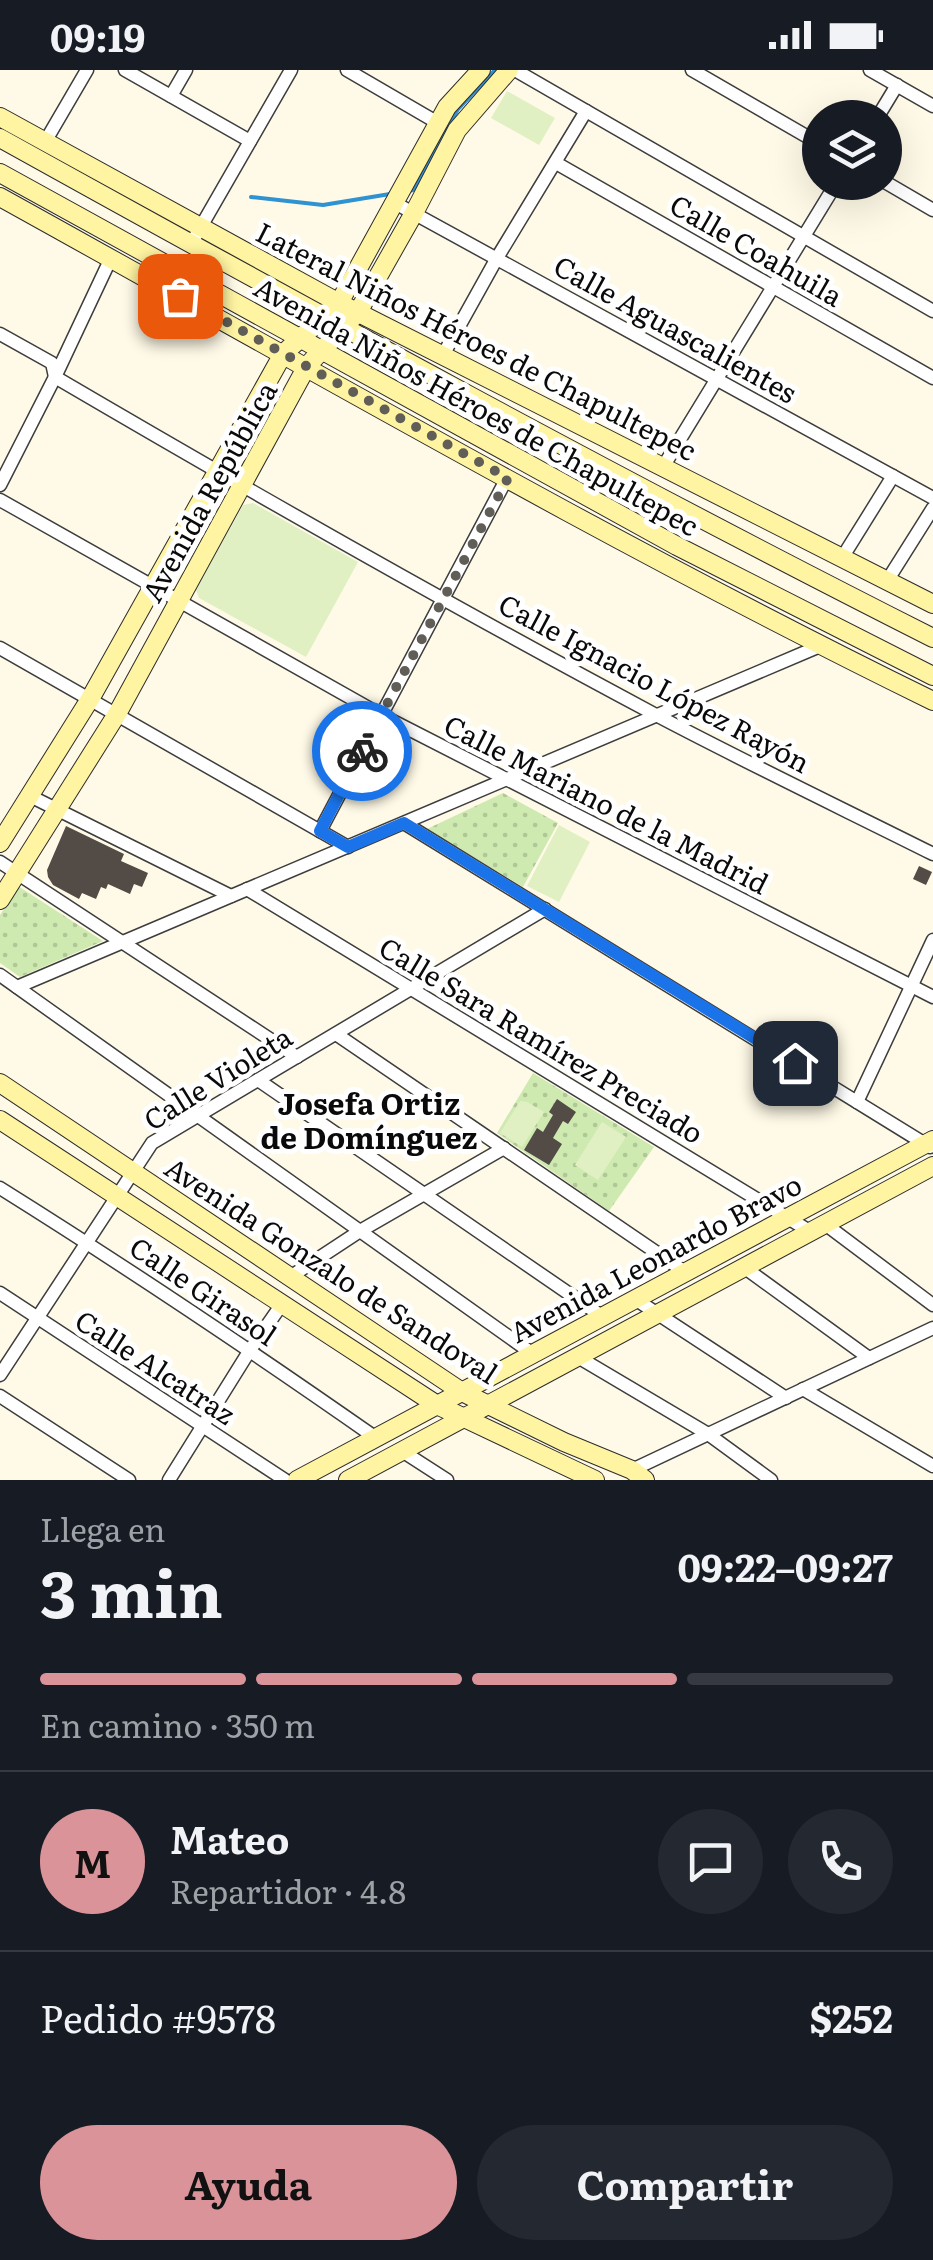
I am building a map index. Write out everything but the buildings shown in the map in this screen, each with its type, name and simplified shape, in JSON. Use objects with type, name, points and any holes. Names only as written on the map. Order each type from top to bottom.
[{"type":"street","points":[[45,142],[87,70]]},
{"type":"street","points":[[125,70],[250,142]]},
{"type":"street","points":[[171,96],[186,70]]},
{"type":"street","points":[[195,236],[291,70]]},
{"type":"street","points":[[347,70],[438,123]]},
{"type":"street","name":"Avenida República","points":[[0,843],[90,699],[283,354],[340,303],[438,123],[481,70]]},
{"type":"street","points":[[512,70],[933,312]]},
{"type":"street","name":"Avenida República","points":[[0,900],[117,714],[308,366],[358,312],[457,130],[512,70]]},
{"type":"street","points":[[692,70],[802,134]]},
{"type":"street","points":[[870,70],[933,106]]},
{"type":"street","points":[[888,100],[897,85]]},
{"type":"street","points":[[476,398],[443,355],[586,111]]},
{"type":"street","name":"Lateral Niños Héroes de Chapultepec","points":[[0,117],[195,236],[340,303],[933,604]]},
{"type":"street","name":"Avenida Niños Héroes de Chapultepec","points":[[0,138],[195,236],[324,316],[933,638]]},
{"type":"street","name":"Calle Coahuila","points":[[556,163],[933,378]]},
{"type":"street","name":"Avenida Niños Héroes de Chapultepec","points":[[2,178],[677,546],[933,676]]},
{"type":"street","points":[[902,192],[933,210]]},
{"type":"street","points":[[0,196],[508,478],[820,646],[933,702]]},
{"type":"street","points":[[663,467],[827,200]]},
{"type":"street","name":"Calle Aguascalientes","points":[[395,202],[933,498]]},
{"type":"street","points":[[0,485],[111,258]]},
{"type":"street","name":"Calle Ignacio López Rayón","points":[[0,334],[52,363],[55,377],[242,486],[657,715],[933,854]]},
{"type":"street","points":[[842,558],[893,476]]},
{"type":"street","points":[[320,831],[508,478]]},
{"type":"street","name":"Calle Mariano de la Madrid","points":[[0,500],[382,715],[933,997]]},
{"type":"street","points":[[906,624],[887,581],[933,508]]},
{"type":"street","points":[[17,987],[820,646]]},
{"type":"street","points":[[0,648],[348,847]]},
{"type":"street","points":[[30,796],[231,896]]},
{"type":"street","points":[[404,823],[930,1144]]},
{"type":"street","points":[[0,862],[297,1057]]},
{"type":"street","name":"Calle Sara Ramírez Preciado","points":[[247,890],[787,1218],[818,1228],[933,1305]]},
{"type":"street","name":"Calle Violeta","points":[[0,1375],[152,1144],[545,910]]},
{"type":"street","points":[[857,1102],[933,940]]},
{"type":"street","points":[[0,975],[533,1354]]},
{"type":"street","points":[[336,1034],[685,1272]]},
{"type":"street","points":[[258,1080],[603,1317]]},
{"type":"street","name":"Avenida Gonzalo de Sandoval","points":[[0,1083],[462,1392],[638,1475]]},
{"type":"street","name":"Avenida Gonzalo de Sandoval","points":[[0,1120],[437,1406],[593,1480]]},
{"type":"street","name":"Avenida Leonardo Bravo","points":[[297,1480],[930,1144]]},
{"type":"street","points":[[290,1277],[360,1231],[504,1148]]},
{"type":"street","name":"Avenida Leonardo Bravo","points":[[348,1480],[933,1166]]},
{"type":"street","name":"Calle Girasol","points":[[0,1188],[250,1350],[376,1438]]},
{"type":"street","points":[[744,1268],[869,1358]]},
{"type":"street","name":"Calle Alcatraz","points":[[0,1294],[285,1480]]},
{"type":"street","points":[[635,1299],[786,1398]]},
{"type":"street","points":[[168,1480],[282,1304]]},
{"type":"street","points":[[638,1475],[708,1434],[933,1328]]},
{"type":"street","points":[[578,1357],[708,1434],[771,1480]]},
{"type":"street","points":[[803,1389],[933,1466]]},
{"type":"street","points":[[0,1396],[129,1480]]},
{"type":"street","points":[[402,1452],[446,1480]]},
{"type":"green space","points":[[507,91],[555,118],[539,145],[491,118]]},
{"type":"green space","points":[[253,503],[358,562],[306,657],[199,598],[196,590],[243,505]]},
{"type":"green space","points":[[503,793],[558,823],[523,887],[427,829]]},
{"type":"green space","points":[[559,825],[590,842],[559,902],[527,886]]},
{"type":"green space","points":[[18,886],[103,941],[20,977],[0,963],[0,915]]},
{"type":"green space","points":[[533,1073],[654,1147],[609,1211],[497,1133]]},
{"type":"green space","points":[[520,1101],[544,1112],[522,1147],[500,1133]]},
{"type":"green space","points":[[602,1122],[626,1137],[598,1180],[575,1165]]},
{"type":"waterway","points":[[409,191],[458,109],[494,71]]},
{"type":"waterway","points":[[251,197],[323,205],[390,194]]},
{"type":"way so far","points":[[180,296],[508,478],[362,751]]},
{"type":"district","name":"Josefa Ortiz de Domínguez","points":[[369,1119]]},
{"type":"route","points":[[362,751],[320,831],[348,847],[404,823],[795,1063]]}]
